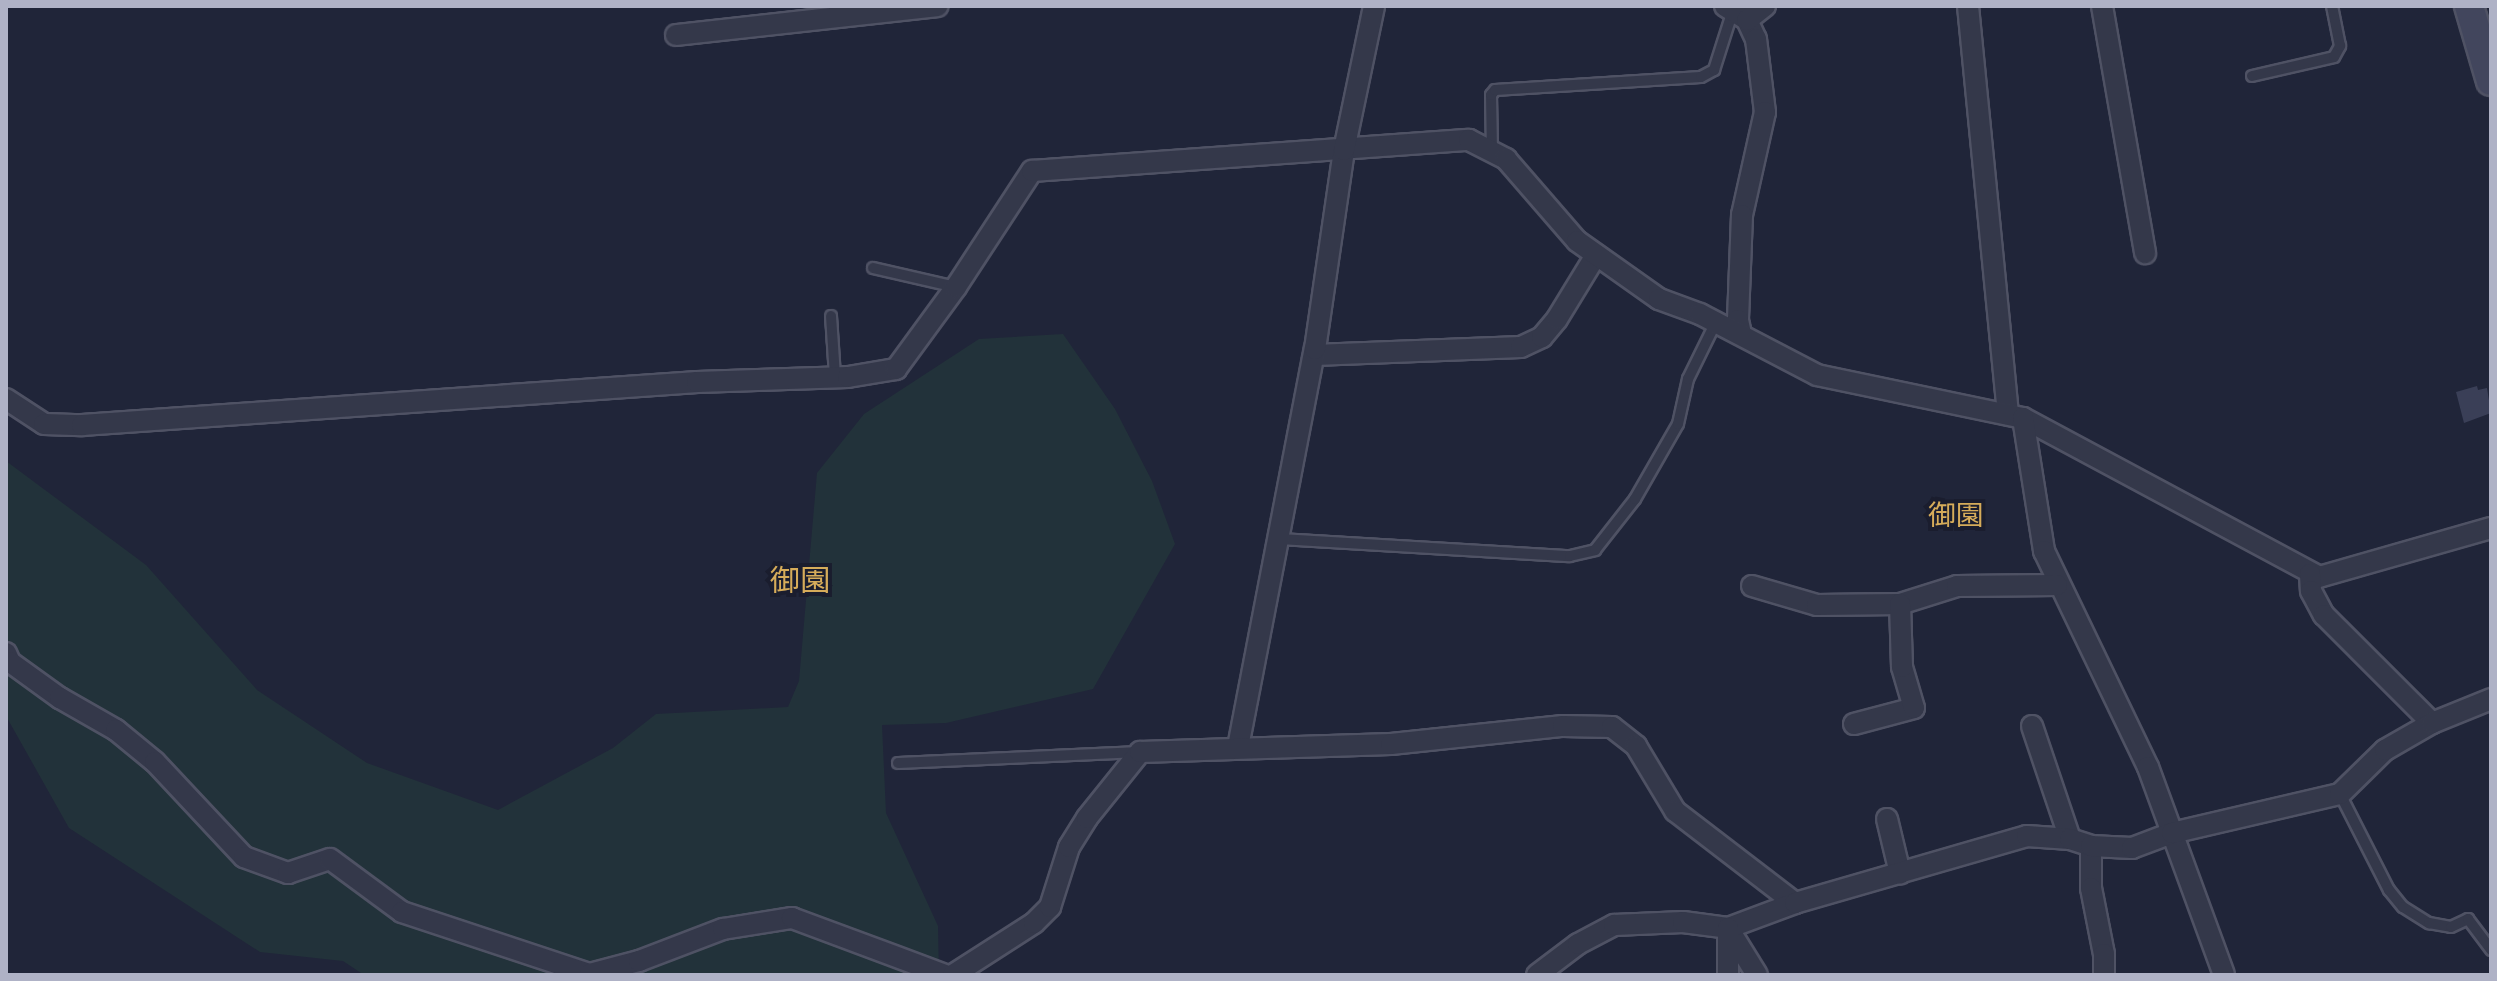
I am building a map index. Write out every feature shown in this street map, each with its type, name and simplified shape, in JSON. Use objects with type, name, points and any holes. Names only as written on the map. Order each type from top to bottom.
[{"type":"main road","points":[[2469,6],[2491,81]]},
{"type":"street","points":[[676,35],[937,6]]},
{"type":"street","points":[[1238,747],[1314,355],[1344,150],[1374,6]]},
{"type":"street","points":[[1741,334],[1738,320],[1742,215],[1765,112],[1756,39],[1735,12],[1765,6]]},
{"type":"street","points":[[1968,6],[2015,416],[2044,551],[2057,585],[2148,767],[2224,975]]},
{"type":"street","points":[[2102,6],[2145,253]]},
{"type":"street","points":[[6,399],[44,424],[82,425],[697,382],[835,377],[896,369],[956,287],[1032,171],[1469,140],[1506,159],[1577,241],[1659,299],[1741,334],[1748,342],[1817,375],[2015,416],[2080,446],[2310,574],[2319,577],[2491,528]]},
{"type":"street","points":[[1314,355],[1521,347],[1542,337],[1557,319],[1596,255]]},
{"type":"street","points":[[2310,574],[2311,591],[2324,615],[2432,723]]},
{"type":"street","points":[[1752,586],[1817,605],[1900,604],[1957,586],[2057,585]]},
{"type":"street","points":[[1854,724],[1914,708],[1902,667],[1900,604]]},
{"type":"street","points":[[6,653],[10,662],[60,698],[116,730],[155,762],[244,857],[288,873],[330,859],[402,912],[590,974],[639,961],[723,929],[792,918],[945,975]]},
{"type":"street","points":[[1537,975],[1578,944],[1614,925],[1683,922],[1728,928],[1795,903],[2027,836],[2070,839],[2091,846],[2132,848],[2172,833],[2340,794],[2385,750],[2432,723],[2491,699]]},
{"type":"street","points":[[953,975],[1034,923],[1050,907],[1069,847],[1087,818],[1140,752],[1391,744],[1563,726],[1612,727],[1636,746],[1675,811],[1795,903]]},
{"type":"street","points":[[2032,726],[2070,839]]},
{"type":"street","points":[[1887,819],[1900,873]]},
{"type":"street","points":[[2091,846],[2091,888],[2104,954],[2104,975]]},
{"type":"street","points":[[1728,928],[1728,975]]},
{"type":"street","points":[[1728,928],[1757,975]]},
{"type":"lane","points":[[2252,76],[2334,57],[2340,46],[2332,6]]},
{"type":"lane","points":[[1492,152],[1491,95],[1495,90],[1701,77],[1714,70],[1735,12]]},
{"type":"lane","points":[[873,268],[956,287]]},
{"type":"lane","points":[[831,316],[835,377]]},
{"type":"lane","points":[[1280,539],[1570,556],[1595,550],[1635,499],[1678,424],[1688,379],[1716,322]]},
{"type":"lane","points":[[898,763],[1140,752]]},
{"type":"lane","points":[[2340,794],[2389,890],[2403,907],[2429,923],[2451,927],[2468,919],[2491,950]]},
{"type":"shaded area","points":[[1063,334],[1115,409],[1152,481],[1175,544],[1093,689],[946,723],[882,725],[886,813],[938,926],[939,975],[364,975],[343,961],[260,952],[69,828],[6,716],[6,461],[146,565],[257,690],[367,763],[498,810],[613,748],[656,714],[788,707],[799,681],[817,473],[864,414],[979,339]]},
{"type":"building","points":[[2477,386],[2478,390],[2487,388],[2491,413],[2464,423],[2456,392]]},
{"type":"district","name":"御園","points":[[1956,515]]},
{"type":"district","name":"御園","points":[[800,581]]}]
